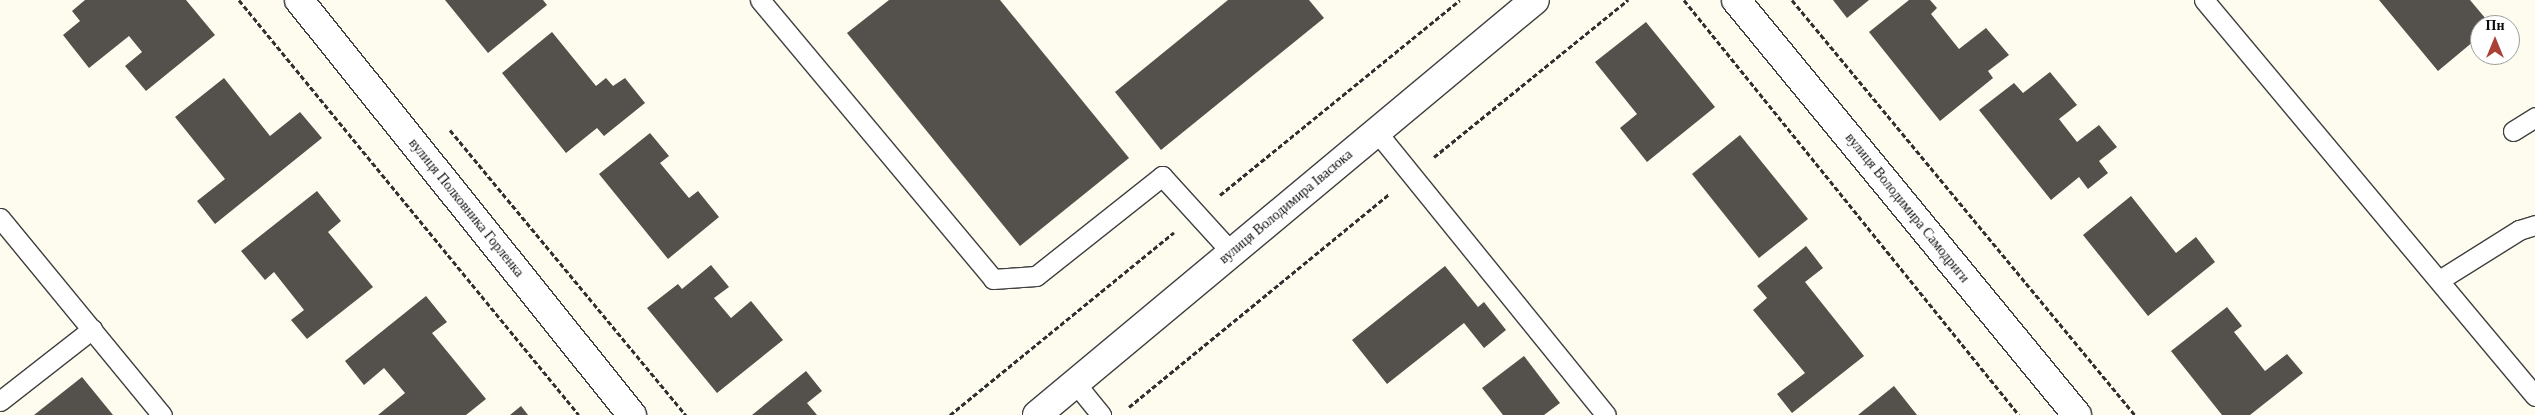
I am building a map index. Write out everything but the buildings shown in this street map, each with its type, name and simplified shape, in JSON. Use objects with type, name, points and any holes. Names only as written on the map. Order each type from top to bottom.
[{"type":"street","name":"вулиця Полковника Горленка","points":[[299,0],[632,415]]},
{"type":"street","name":"вулиця Володимира Івасюка","points":[[1037,415],[1535,0]]},
{"type":"street","name":"вулиця Володимира Самодриги","points":[[1736,0],[2077,415]]},
{"type":"lane","points":[[760,0],[993,279],[1036,276],[1162,176],[1232,253]]},
{"type":"lane","points":[[2204,0],[2441,279],[2535,396]]},
{"type":"lane","points":[[2513,131],[2535,117]]},
{"type":"lane","points":[[1376,131],[1606,415]]},
{"type":"lane","points":[[0,218],[162,415]]},
{"type":"lane","points":[[2441,279],[2519,230],[2535,225]]},
{"type":"lane","points":[[0,401],[92,329]]},
{"type":"lane","points":[[1076,384],[1101,415]]},
{"type":"path","points":[[239,0],[579,415]]},
{"type":"path","points":[[1127,409],[1411,175],[1628,0]]},
{"type":"path","points":[[1684,0],[2019,415]]},
{"type":"path","points":[[1792,0],[2135,415]]},
{"type":"path","points":[[444,123],[686,415]]}]
